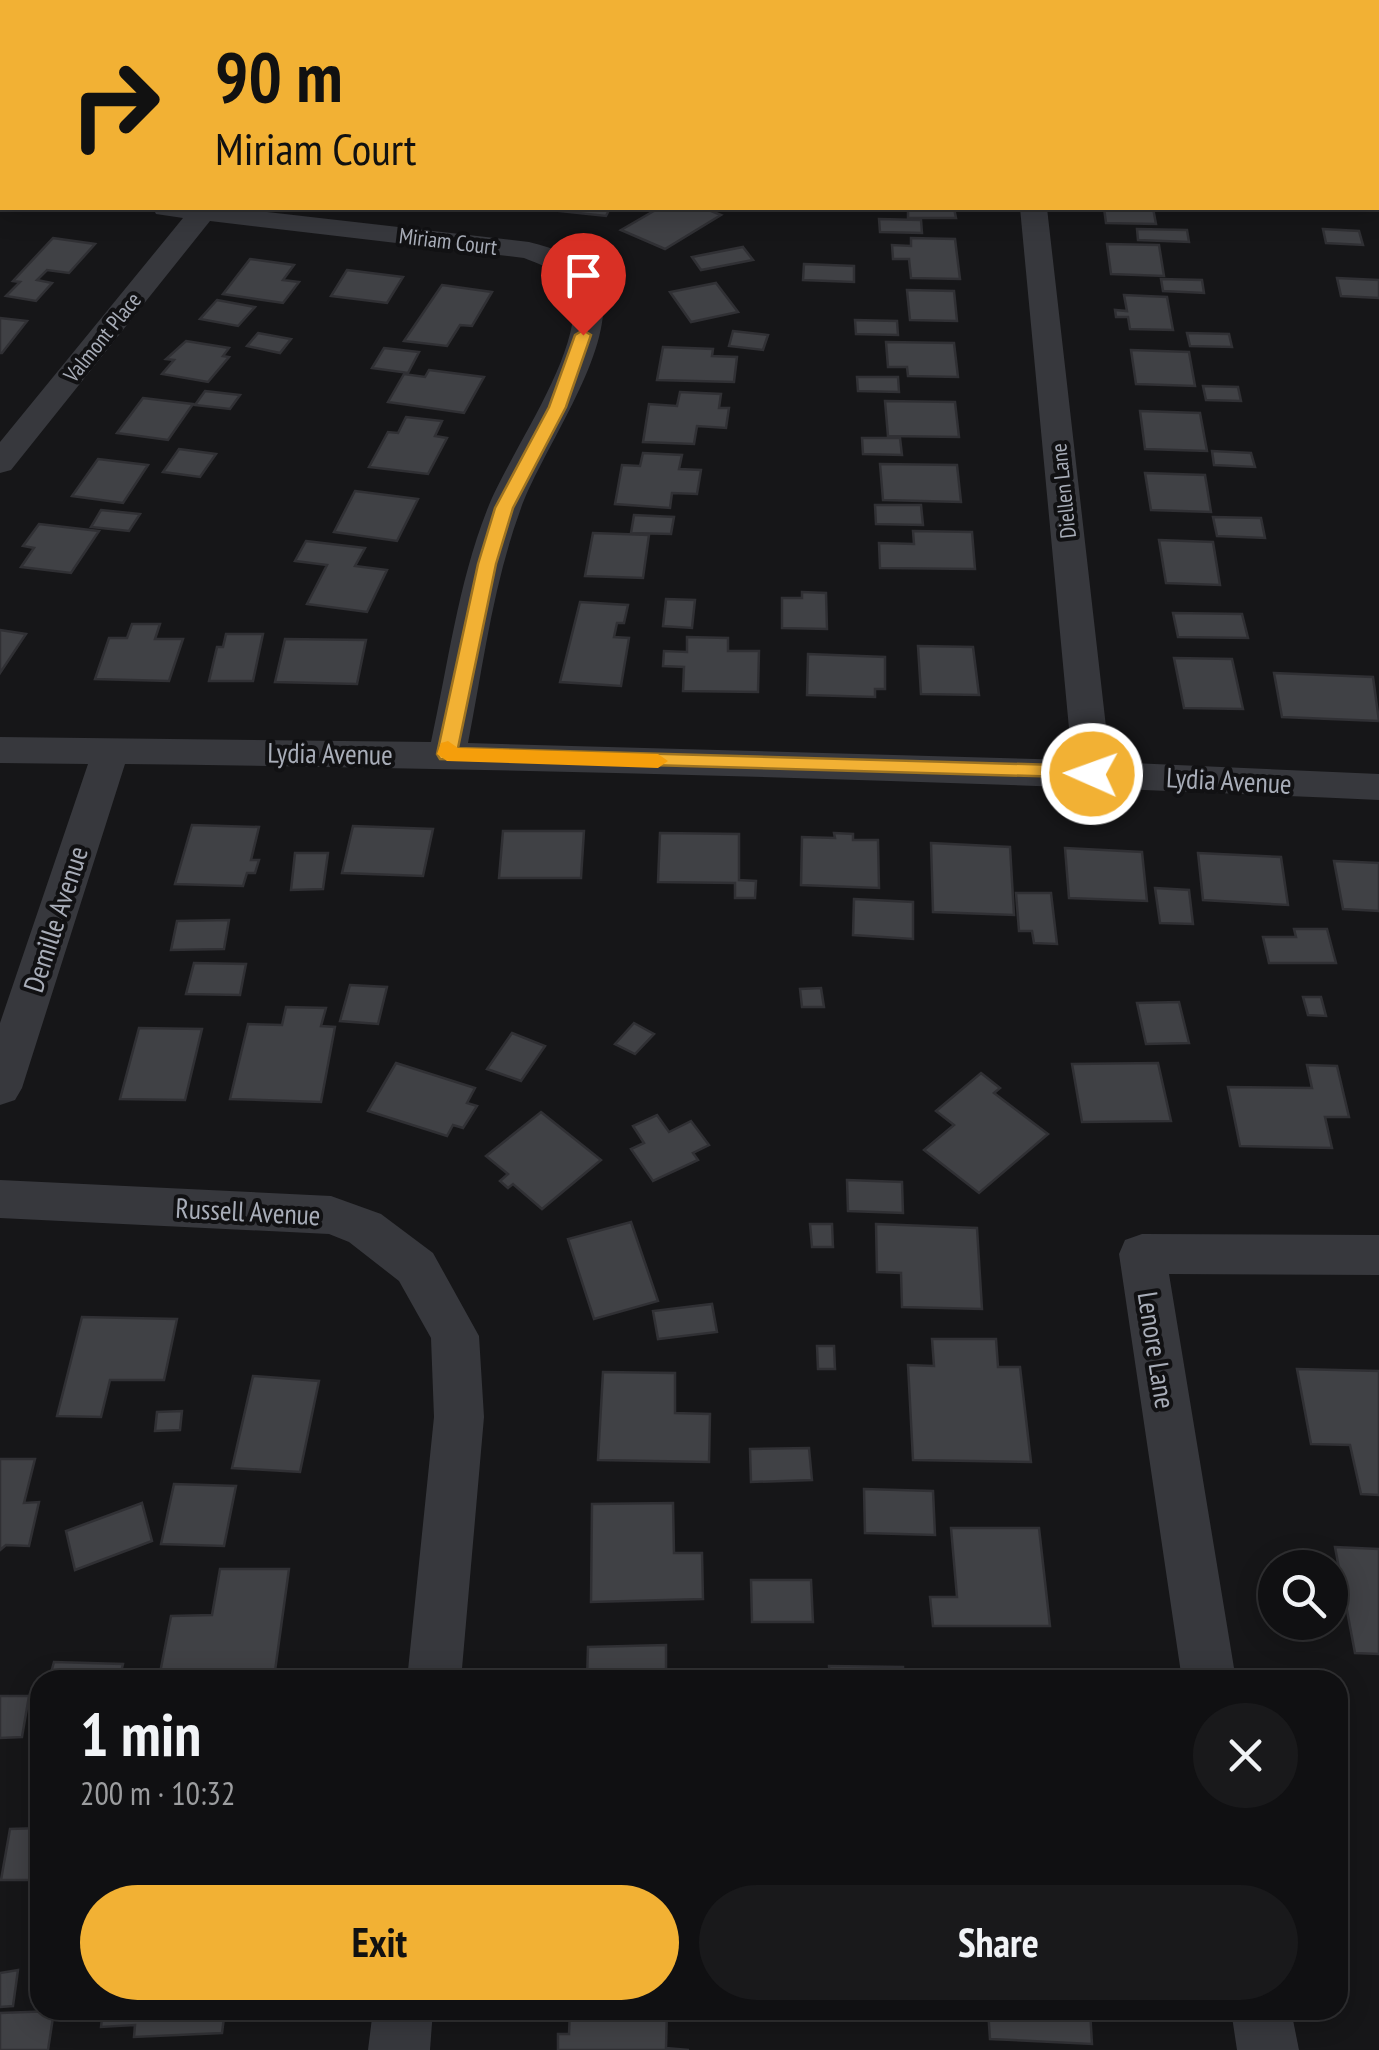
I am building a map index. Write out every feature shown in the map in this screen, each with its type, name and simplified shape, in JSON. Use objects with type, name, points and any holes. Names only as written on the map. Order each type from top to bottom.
[{"type":"street","name":"Miriam Court","points":[[184,210],[528,250],[559,262],[583,279],[590,299],[583,335],[558,407],[504,508],[487,564],[447,754]]},
{"type":"street","name":"Diellen Lane","points":[[1034,210],[1092,774]]},
{"type":"street","name":"Valmont Place","points":[[0,462],[203,212]]},
{"type":"street","name":"Lydia Avenue","points":[[0,750],[447,754],[1379,787]]},
{"type":"street","name":"Demille Avenue","points":[[0,1088],[111,750]]},
{"type":"street","name":"Russell Avenue","points":[[0,1199],[331,1215],[365,1228],[416,1267],[456,1336],[459,1416],[435,1670]]},
{"type":"street","name":"Lenore Lane","points":[[1207,1670],[1142,1254],[1379,1255]]},
{"type":"street","points":[[399,2050],[402,2020]]},
{"type":"street","points":[[1263,2020],[1268,2050]]},
{"type":"building","points":[[550,210],[609,210],[606,216]]},
{"type":"building","points":[[656,210],[709,210],[721,215],[665,249],[621,230]]},
{"type":"building","points":[[908,210],[954,210],[956,218],[908,218]]},
{"type":"building","points":[[1104,210],[1153,210],[1156,224],[1106,223]]},
{"type":"building","points":[[879,219],[921,220],[922,233],[880,232]]},
{"type":"building","points":[[1137,229],[1187,230],[1189,242],[1138,240]]},
{"type":"building","points":[[1323,229],[1359,231],[1363,245],[1326,243]]},
{"type":"building","points":[[53,238],[95,244],[69,273],[47,270],[37,280],[52,283],[36,301],[6,296],[20,282],[13,281]]},
{"type":"building","points":[[911,238],[955,239],[960,279],[911,278],[909,259],[893,259],[892,245],[911,246]]},
{"type":"building","points":[[1107,244],[1159,245],[1164,276],[1111,274]]},
{"type":"building","points":[[743,247],[753,260],[701,270],[692,257]]},
{"type":"building","points":[[250,259],[294,265],[283,280],[299,282],[283,303],[223,294]]},
{"type":"building","points":[[804,264],[854,266],[854,282],[803,280]]},
{"type":"building","points":[[347,270],[403,277],[387,303],[331,296]]},
{"type":"building","points":[[1337,278],[1379,280],[1379,298],[1341,296]]},
{"type":"building","points":[[1161,279],[1202,280],[1204,293],[1163,291]]},
{"type":"building","points":[[716,283],[738,312],[691,322],[670,292]]},
{"type":"building","points":[[442,285],[492,292],[472,326],[460,325],[447,346],[404,341]]},
{"type":"building","points":[[907,290],[954,291],[957,321],[910,320]]},
{"type":"building","points":[[1124,295],[1167,297],[1173,330],[1130,329],[1128,317],[1116,317],[1115,310],[1127,311]]},
{"type":"building","points":[[217,300],[255,307],[238,326],[200,319]]},
{"type":"building","points":[[0,318],[27,321],[2,353],[0,353]]},
{"type":"building","points":[[855,320],[897,321],[898,335],[856,334]]},
{"type":"building","points":[[733,331],[768,335],[763,350],[729,346]]},
{"type":"building","points":[[258,333],[291,339],[280,353],[247,346]]},
{"type":"building","points":[[1187,333],[1229,334],[1232,347],[1190,346]]},
{"type":"building","points":[[186,341],[229,348],[223,356],[229,357],[208,382],[162,374],[174,360],[166,359]]},
{"type":"building","points":[[886,342],[954,343],[958,377],[908,376],[907,367],[888,367]]},
{"type":"building","points":[[663,347],[713,349],[712,356],[737,357],[734,382],[657,380]]},
{"type":"building","points":[[384,348],[419,352],[408,373],[372,368]]},
{"type":"building","points":[[1131,350],[1189,352],[1195,386],[1136,384]]},
{"type":"building","points":[[429,370],[484,377],[464,413],[388,402],[404,374],[425,377]]},
{"type":"building","points":[[857,377],[898,377],[899,392],[858,391]]},
{"type":"building","points":[[1203,386],[1238,387],[1241,401],[1206,400]]},
{"type":"building","points":[[205,391],[240,395],[230,409],[195,405]]},
{"type":"building","points":[[680,392],[721,394],[719,408],[729,408],[726,428],[697,426],[694,444],[643,442],[649,404],[677,406]]},
{"type":"building","points":[[143,398],[193,404],[168,440],[117,433]]},
{"type":"building","points":[[885,401],[955,402],[959,437],[888,436]]},
{"type":"building","points":[[1140,411],[1200,413],[1207,451],[1145,449]]},
{"type":"building","points":[[406,417],[442,421],[435,436],[447,438],[428,474],[369,467],[388,432],[398,433]]},
{"type":"building","points":[[862,438],[900,438],[902,455],[863,454]]},
{"type":"building","points":[[179,449],[216,454],[200,477],[163,472]]},
{"type":"building","points":[[1212,451],[1251,453],[1255,467],[1214,465]]},
{"type":"building","points":[[643,453],[682,455],[679,469],[701,470],[697,494],[672,493],[670,508],[615,504],[622,465],[640,466]]},
{"type":"building","points":[[98,459],[148,465],[123,503],[72,496]]},
{"type":"building","points":[[880,464],[957,465],[961,502],[883,500]]},
{"type":"building","points":[[1145,473],[1205,475],[1211,512],[1151,510]]},
{"type":"building","points":[[355,491],[418,499],[397,541],[334,532]]},
{"type":"building","points":[[875,505],[921,505],[923,525],[876,524]]},
{"type":"building","points":[[101,510],[140,514],[129,531],[91,527]]},
{"type":"building","points":[[634,515],[674,517],[671,534],[631,533]]},
{"type":"building","points":[[1213,517],[1261,518],[1265,538],[1217,536]]},
{"type":"building","points":[[39,524],[99,531],[71,573],[21,567],[34,548],[23,546]]},
{"type":"building","points":[[913,531],[972,532],[975,569],[880,568],[879,543],[914,544]]},
{"type":"building","points":[[593,533],[649,535],[643,578],[585,576]]},
{"type":"building","points":[[1159,540],[1213,542],[1220,585],[1166,583]]},
{"type":"building","points":[[306,541],[365,548],[355,566],[387,570],[367,612],[307,604],[327,565],[295,561]]},
{"type":"building","points":[[802,592],[826,593],[827,629],[782,628],[782,598],[802,598]]},
{"type":"building","points":[[666,599],[695,600],[692,628],[663,626]]},
{"type":"building","points":[[580,602],[628,605],[624,623],[617,623],[614,637],[629,638],[621,686],[560,682]]},
{"type":"building","points":[[1173,613],[1242,614],[1248,638],[1178,637]]},
{"type":"building","points":[[132,624],[160,624],[155,639],[183,639],[169,681],[95,679],[109,638],[127,638]]},
{"type":"building","points":[[0,630],[26,634],[0,673]]},
{"type":"building","points":[[226,634],[263,634],[253,681],[209,681],[217,647],[223,647]]},
{"type":"building","points":[[687,637],[728,638],[728,651],[759,651],[758,692],[683,691],[684,667],[663,666],[664,651],[687,652]]},
{"type":"building","points":[[285,639],[366,640],[357,684],[275,682]]},
{"type":"building","points":[[918,646],[973,647],[979,695],[921,694]]},
{"type":"building","points":[[808,654],[885,657],[885,689],[875,689],[875,697],[807,695]]},
{"type":"building","points":[[1174,658],[1232,659],[1243,709],[1184,708]]},
{"type":"building","points":[[1274,673],[1373,677],[1379,721],[1282,717]]},
{"type":"building","points":[[192,825],[259,827],[251,860],[259,860],[255,873],[247,873],[243,886],[175,884]]},
{"type":"building","points":[[353,826],[433,829],[423,876],[342,873]]},
{"type":"building","points":[[503,831],[584,831],[581,878],[499,878]]},
{"type":"building","points":[[660,833],[739,834],[739,880],[756,881],[755,898],[735,898],[735,883],[658,882]]},
{"type":"building","points":[[834,833],[853,834],[853,840],[878,840],[879,888],[801,885],[802,837],[835,838]]},
{"type":"building","points":[[931,843],[1010,847],[1014,915],[933,912]]},
{"type":"building","points":[[1065,848],[1142,852],[1147,901],[1069,898]]},
{"type":"building","points":[[295,853],[328,853],[323,889],[291,890]]},
{"type":"building","points":[[1198,853],[1281,857],[1288,905],[1203,900]]},
{"type":"building","points":[[1334,861],[1379,863],[1379,911],[1343,909]]},
{"type":"building","points":[[1155,888],[1189,890],[1193,924],[1160,923]]},
{"type":"building","points":[[1016,893],[1051,893],[1057,944],[1034,943],[1032,931],[1019,931]]},
{"type":"building","points":[[854,899],[913,902],[913,939],[853,935]]},
{"type":"building","points":[[229,920],[224,949],[171,950],[177,921]]},
{"type":"building","points":[[1294,929],[1327,929],[1336,963],[1269,963],[1263,937],[1296,937]]},
{"type":"building","points":[[194,963],[246,964],[240,995],[186,994]]},
{"type":"building","points":[[350,985],[387,987],[378,1024],[340,1021]]},
{"type":"building","points":[[821,988],[824,1007],[802,1007],[800,989]]},
{"type":"building","points":[[1303,997],[1321,997],[1326,1016],[1308,1015]]},
{"type":"building","points":[[1179,1002],[1189,1043],[1146,1044],[1137,1003]]},
{"type":"building","points":[[286,1007],[326,1008],[321,1026],[335,1027],[321,1102],[230,1099],[248,1024],[282,1025]]},
{"type":"building","points":[[634,1023],[654,1034],[635,1054],[615,1044]]},
{"type":"building","points":[[139,1028],[202,1029],[185,1100],[120,1099]]},
{"type":"building","points":[[512,1033],[545,1046],[521,1081],[487,1069]]},
{"type":"building","points":[[396,1063],[475,1088],[467,1103],[477,1106],[463,1128],[453,1125],[447,1136],[368,1111]]},
{"type":"building","points":[[1158,1063],[1171,1121],[1082,1122],[1072,1064]]},
{"type":"building","points":[[1307,1065],[1337,1066],[1349,1117],[1325,1117],[1332,1148],[1240,1146],[1228,1087],[1312,1088]]},
{"type":"building","points":[[981,1073],[1000,1088],[994,1093],[1048,1134],[979,1193],[924,1150],[954,1125],[936,1111]]},
{"type":"building","points":[[541,1112],[601,1160],[542,1209],[513,1184],[508,1188],[500,1181],[508,1174],[486,1156]]},
{"type":"building","points":[[657,1115],[669,1132],[691,1121],[709,1145],[693,1153],[698,1160],[653,1181],[631,1149],[644,1143],[633,1126]]},
{"type":"building","points":[[847,1180],[902,1182],[903,1213],[848,1211]]},
{"type":"building","points":[[631,1222],[658,1301],[594,1319],[568,1239]]},
{"type":"building","points":[[810,1224],[832,1224],[833,1247],[812,1247]]},
{"type":"building","points":[[876,1224],[977,1228],[982,1309],[902,1307],[901,1273],[877,1272]]},
{"type":"building","points":[[712,1304],[717,1332],[658,1339],[653,1311]]},
{"type":"building","points":[[82,1317],[177,1319],[164,1380],[110,1380],[101,1417],[57,1416]]},
{"type":"building","points":[[932,1339],[996,1339],[998,1367],[1020,1367],[1031,1462],[913,1460],[908,1365],[934,1366]]},
{"type":"building","points":[[817,1346],[834,1346],[835,1369],[818,1369]]},
{"type":"building","points":[[1297,1369],[1379,1371],[1379,1495],[1361,1494],[1350,1445],[1311,1444]]},
{"type":"building","points":[[603,1372],[675,1373],[675,1413],[710,1414],[709,1462],[598,1460]]},
{"type":"building","points":[[253,1376],[319,1381],[300,1472],[232,1468]]},
{"type":"building","points":[[182,1411],[180,1430],[155,1431],[157,1412]]},
{"type":"building","points":[[809,1448],[812,1480],[751,1482],[750,1449]]},
{"type":"building","points":[[0,1459],[35,1459],[24,1503],[39,1502],[29,1546],[6,1545],[0,1550]]},
{"type":"building","points":[[174,1484],[236,1486],[224,1546],[161,1544]]},
{"type":"building","points":[[864,1489],[933,1491],[935,1535],[865,1533]]},
{"type":"building","points":[[142,1503],[152,1541],[75,1570],[66,1531]]},
{"type":"building","points":[[673,1503],[674,1553],[702,1553],[703,1599],[591,1602],[592,1504]]},
{"type":"building","points":[[951,1528],[1039,1528],[1050,1626],[933,1626],[930,1597],[957,1597]]},
{"type":"building","points":[[1335,1547],[1379,1549],[1379,1654],[1355,1653],[1348,1616],[1348,1550]]},
{"type":"building","points":[[220,1569],[289,1569],[275,1670],[161,1670],[171,1616],[212,1615]]},
{"type":"building","points":[[751,1580],[811,1580],[813,1622],[752,1622]]},
{"type":"building","points":[[666,1645],[666,1670],[587,1670],[588,1647]]},
{"type":"building","points":[[54,1662],[123,1664],[122,1670],[52,1670]]},
{"type":"building","points":[[829,1666],[903,1670],[829,1670]]},
{"type":"building","points":[[0,1696],[29,1696],[22,1737],[0,1738]]},
{"type":"building","points":[[30,1828],[30,1880],[1,1880],[10,1829]]},
{"type":"building","points":[[18,1970],[13,2006],[0,2007],[0,1973]]},
{"type":"building","points":[[30,2012],[30,2020],[53,2020],[48,2050],[0,2050],[0,2013]]},
{"type":"building","points":[[102,2020],[224,2020],[222,2033],[134,2037],[135,2025],[101,2027]]},
{"type":"building","points":[[570,2020],[667,2020],[666,2048],[689,2050],[558,2050],[558,2034],[569,2034]]},
{"type":"building","points":[[989,2020],[1091,2020],[1092,2044],[990,2039]]},
{"type":"slow traffic","points":[[448,748],[447,754],[658,761]]},
{"type":"route","points":[[583,335],[558,407],[504,508],[487,564],[447,754],[1092,774]]}]
